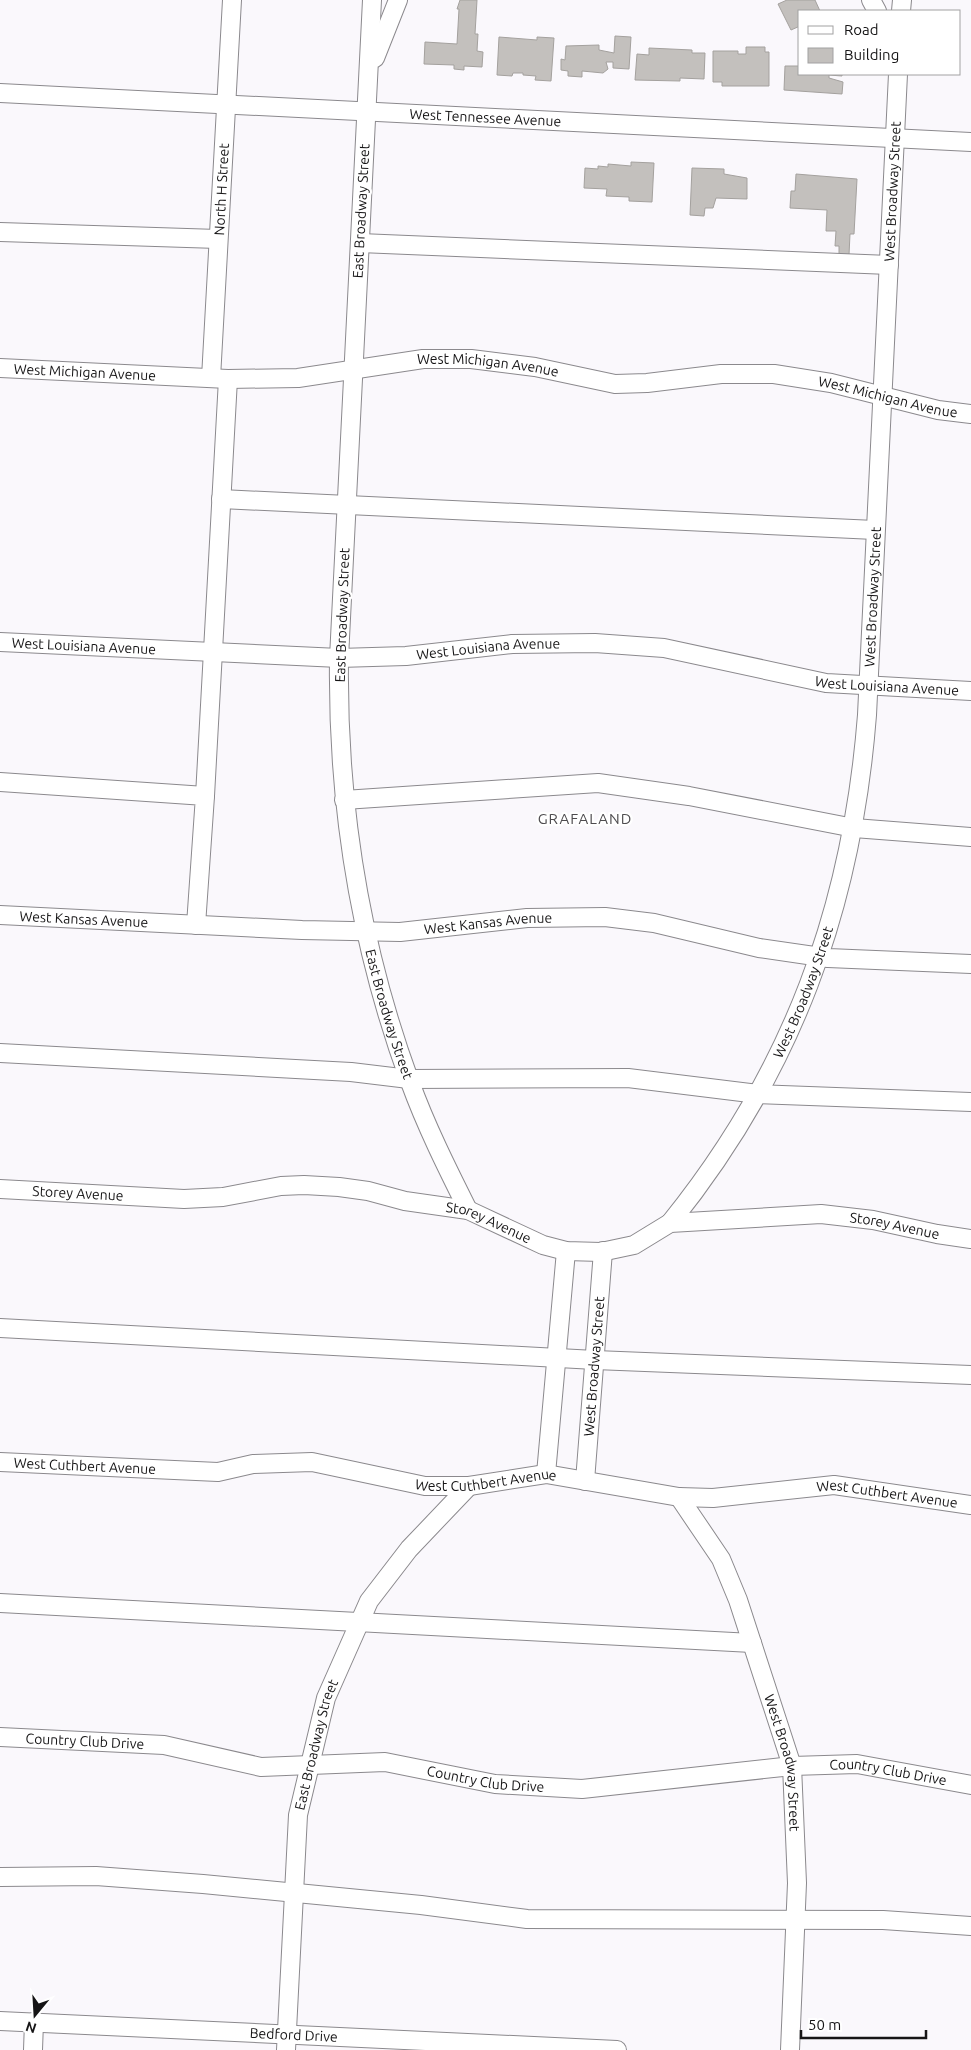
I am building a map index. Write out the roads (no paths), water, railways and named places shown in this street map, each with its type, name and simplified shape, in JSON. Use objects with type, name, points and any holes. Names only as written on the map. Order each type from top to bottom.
[{"type":"street","name":"North H Street","points":[[196,925],[221,499],[218,239],[232,0]]},
{"type":"street","name":"East Broadway Street","points":[[372,0],[370,75],[366,110],[339,658],[339,717],[344,800],[357,892],[384,1007],[409,1079],[448,1172],[468,1210]]},
{"type":"street","points":[[370,75],[398,0]]},
{"type":"street","name":"West Broadway Street","points":[[670,1223],[708,1175],[758,1094],[792,1028],[819,957],[838,899],[854,828],[862,778],[868,684],[898,75]]},
{"type":"street","name":"West Tennessee Avenue","points":[[0,93],[971,142]]},
{"type":"street","points":[[0,232],[218,239]]},
{"type":"street","points":[[360,243],[889,264]]},
{"type":"street","name":"West Michigan Avenue","points":[[0,368],[219,379],[298,378],[423,359],[471,359],[535,367],[615,384],[647,383],[721,374],[774,374],[831,383],[938,410],[971,414]]},
{"type":"street","points":[[221,499],[346,503],[875,530]]},
{"type":"street","name":"West Louisiana Avenue","points":[[0,642],[339,658],[406,656],[512,644],[595,644],[664,648],[789,676],[826,682],[971,691]]},
{"type":"street","points":[[0,782],[205,796]]},
{"type":"street","points":[[344,800],[598,783],[707,799],[854,828],[971,836]]},
{"type":"street","name":"West Kansas Avenue","points":[[0,915],[366,931],[422,931],[527,918],[604,917],[654,924],[759,948],[819,957],[971,964]]},
{"type":"street","points":[[0,1053],[351,1072],[409,1079],[628,1078],[758,1094],[971,1102]]},
{"type":"street","name":"Storey Avenue","points":[[0,1189],[184,1199],[223,1197],[281,1186],[304,1185],[368,1191],[405,1201],[468,1210],[534,1241],[566,1251],[603,1251],[634,1245],[670,1223],[821,1214],[873,1220],[937,1234],[971,1239]]},
{"type":"street","points":[[546,1474],[566,1251]]},
{"type":"street","name":"West Broadway Street","points":[[585,1481],[603,1251]]},
{"type":"street","points":[[0,1328],[595,1360],[971,1376]]},
{"type":"street","name":"West Cuthbert Avenue","points":[[0,1462],[218,1472],[253,1464],[312,1462],[425,1486],[469,1486],[546,1474],[679,1497],[712,1498],[834,1485],[971,1505]]},
{"type":"street","name":"East Broadway Street","points":[[286,2042],[298,1815],[326,1698],[369,1601],[408,1549],[469,1486]]},
{"type":"street","name":"West Broadway Street","points":[[679,1497],[721,1559],[738,1600],[792,1766],[797,1883],[790,2050]]},
{"type":"street","points":[[0,1603],[752,1643]]},
{"type":"street","name":"Country Club Drive","points":[[0,1737],[164,1745],[261,1766],[310,1766],[385,1762],[495,1784],[582,1789],[792,1766],[857,1764],[971,1785]]},
{"type":"street","points":[[0,1877],[96,1876],[421,1905],[527,1919],[883,1920],[971,1926]]},
{"type":"street","name":"Bedford Drive","points":[[0,2021],[286,2042],[617,2050]]},
{"type":"street","points":[[33,2050],[34,2022]]},
{"type":"district","name":"GRAFALAND","points":[[585,819]]}]
